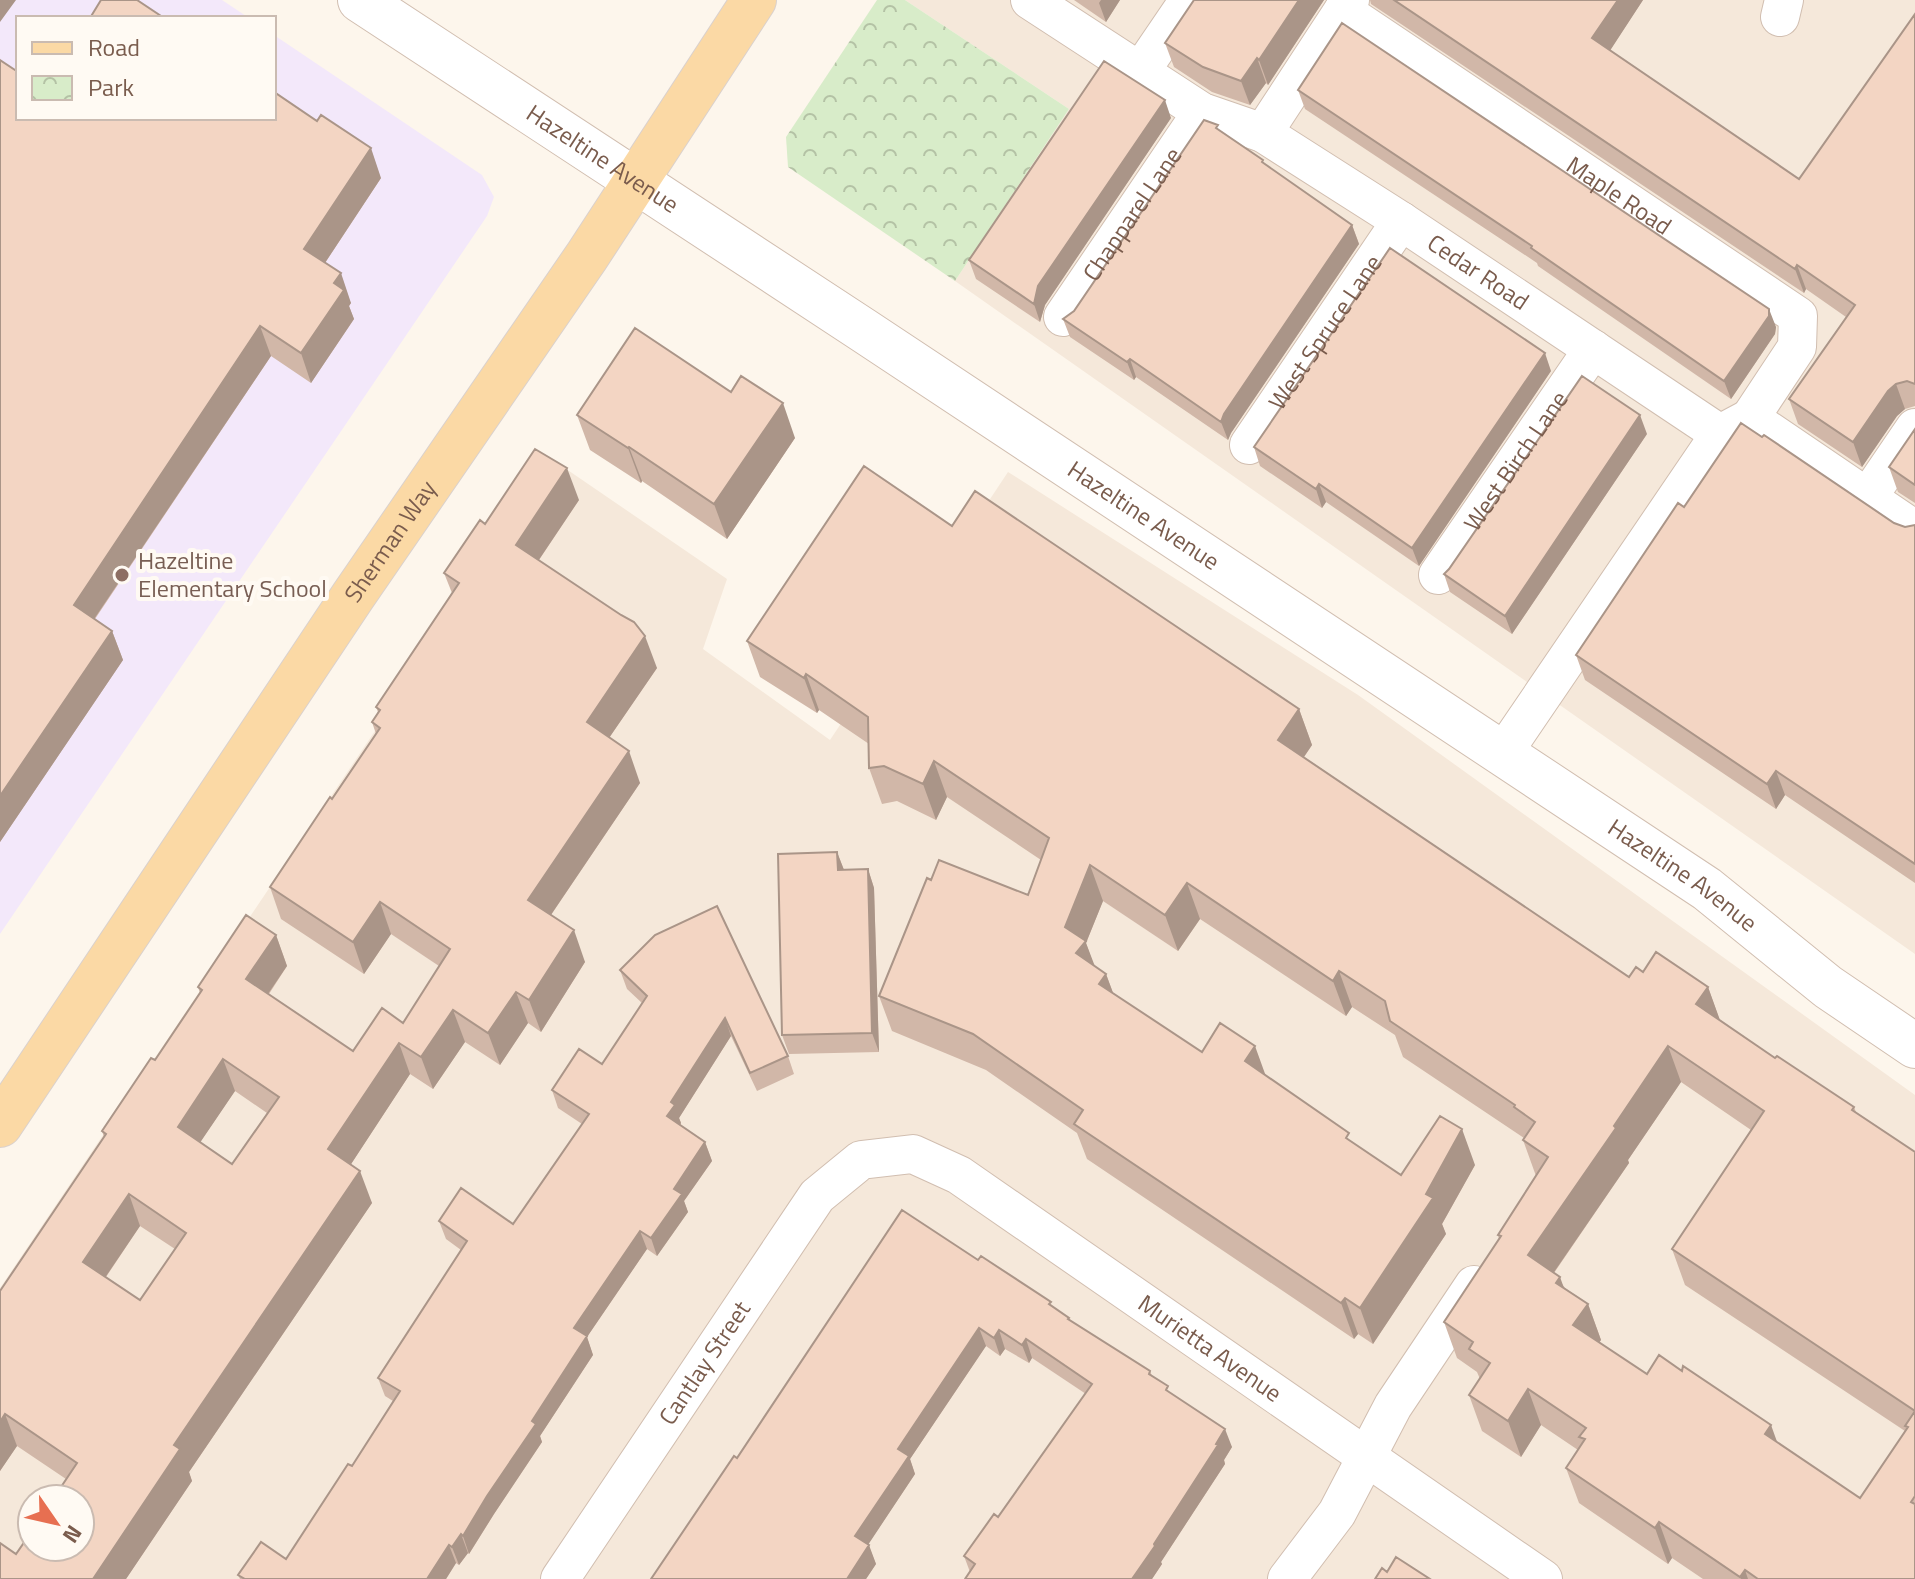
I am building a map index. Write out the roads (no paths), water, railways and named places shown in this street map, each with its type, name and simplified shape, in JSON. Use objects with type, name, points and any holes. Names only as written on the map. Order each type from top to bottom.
[{"type":"main road","name":"Sherman Way","points":[[0,1125],[286,695],[636,182],[754,0]]},
{"type":"street","name":"Hazeltine Avenue","points":[[360,0],[1707,889],[1828,987],[1915,1046]]},
{"type":"street","name":"Cedar Road","points":[[1030,0],[1202,112],[1263,133],[1593,349],[1868,497],[1915,530]]},
{"type":"street","points":[[1140,72],[1189,0]]},
{"type":"street","points":[[1263,133],[1347,6]]},
{"type":"street","name":"Maple Road","points":[[1347,6],[1798,316],[1797,347],[1735,426],[1503,753]]},
{"type":"street","name":"Chapparel Lane","points":[[1063,317],[1202,112]]},
{"type":"street","name":"West Spruce Lane","points":[[1249,445],[1401,221]]},
{"type":"street","name":"West Birch Lane","points":[[1438,575],[1593,349]]},
{"type":"street","points":[[1868,497],[1915,428]]},
{"type":"street","name":"Murietta Avenue","points":[[861,1160],[913,1154],[959,1175],[1543,1579]]},
{"type":"street","name":"Cantlay Street","points":[[560,1579],[817,1196],[861,1160]]},
{"type":"street","points":[[1287,1579],[1337,1513],[1393,1406],[1492,1260]]},
{"type":"place","name":"Hazeltine Elementary School","points":[[122,575]]}]
